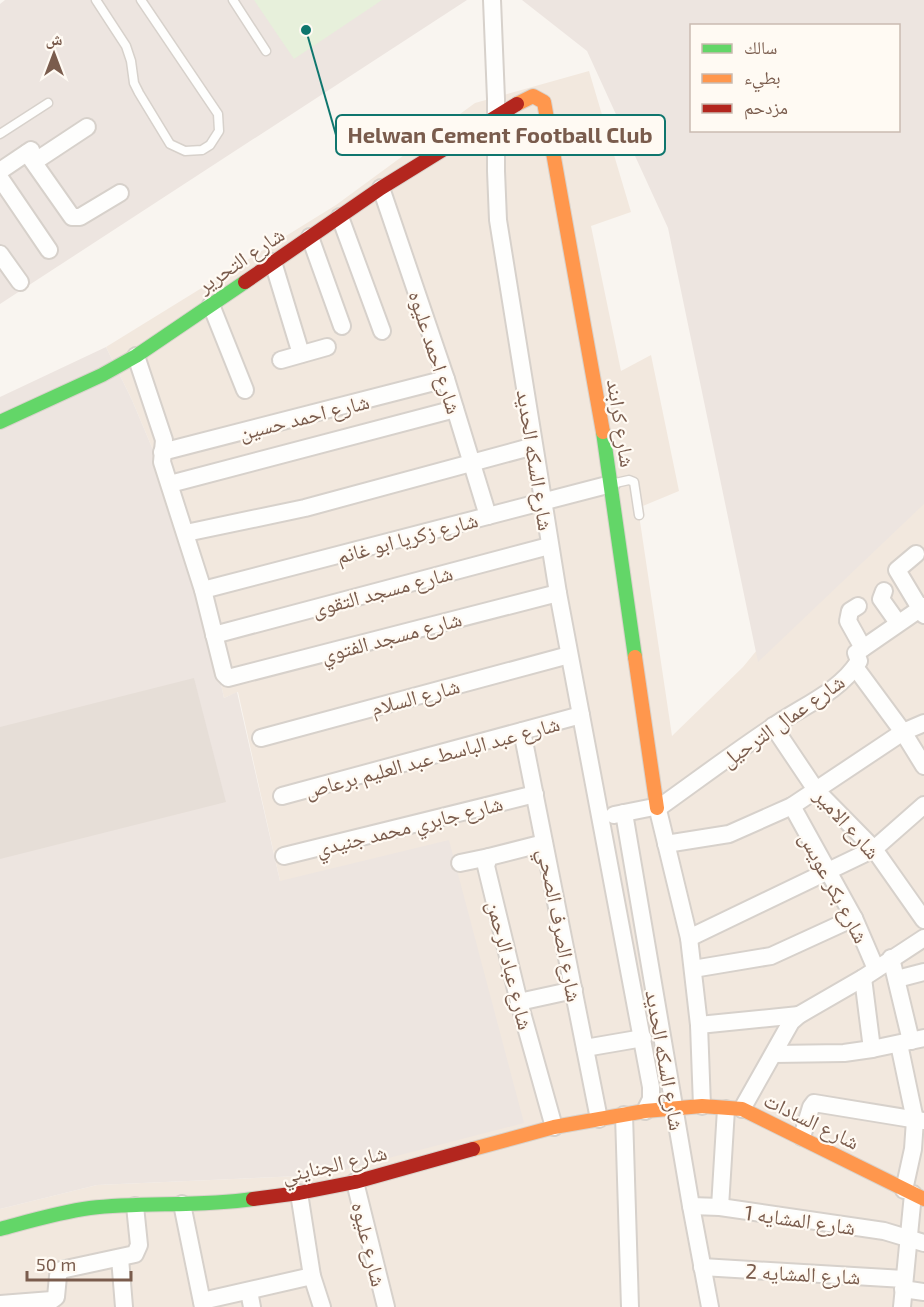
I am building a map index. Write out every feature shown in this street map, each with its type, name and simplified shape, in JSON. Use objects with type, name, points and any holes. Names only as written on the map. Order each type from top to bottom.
[{"type":"street","name":"شارع السكه الحديد","points":[[492,0],[498,220],[549,546],[643,1038],[651,1087],[651,1099],[645,1111]]},
{"type":"street","name":"شارع كرابند","points":[[496,116],[528,97],[540,98],[544,102],[603,430],[657,808]]},
{"type":"street","name":"شارع التحرير","points":[[0,422],[102,375],[136,356],[381,188],[496,116]]},
{"type":"street","points":[[0,171],[87,127]]},
{"type":"street","points":[[31,155],[72,217],[80,217],[120,193]]},
{"type":"street","points":[[0,178],[49,250]]},
{"type":"street","name":"شارع احمد عليوه","points":[[381,188],[446,379],[488,516]]},
{"type":"street","points":[[340,217],[382,331]]},
{"type":"street","points":[[310,237],[342,326]]},
{"type":"street","points":[[0,254],[20,282]]},
{"type":"street","points":[[273,262],[301,354]]},
{"type":"street","points":[[211,305],[245,390]]},
{"type":"street","points":[[281,360],[327,347]]},
{"type":"street","points":[[136,356],[164,440],[162,462],[186,533],[214,635]]},
{"type":"street","name":"شارع احمد حسين","points":[[162,452],[446,379]]},
{"type":"street","points":[[170,484],[455,409]]},
{"type":"street","points":[[186,533],[305,508],[534,446]]},
{"type":"street","name":"شارع زكريا ابو غانم","points":[[203,590],[611,484]]},
{"type":"street","name":"شارع مسجد التقوى","points":[[214,635],[549,546]]},
{"type":"street","points":[[858,606],[850,611],[848,621],[863,648],[923,610],[897,570],[916,554]]},
{"type":"street","points":[[884,591],[880,599],[898,624]]},
{"type":"street","name":"شارع مسجد الفتوي","points":[[214,635],[225,676],[231,678],[558,593]]},
{"type":"street","name":"شارع عمال الترحيل","points":[[657,808],[773,726],[827,693],[855,668],[859,661],[856,654],[863,648]]},
{"type":"street","name":"شارع السلام","points":[[261,738],[569,655]]},
{"type":"street","points":[[855,668],[903,732],[924,766]]},
{"type":"street","name":"شارع عبد الباسط عبد العليم برعاص","points":[[282,796],[581,715]]},
{"type":"street","points":[[666,844],[729,834],[792,807],[903,732],[924,723]]},
{"type":"street","name":"شارع الامير","points":[[773,726],[816,790],[874,849],[924,920]]},
{"type":"street","name":"شارع الصرف الصحي","points":[[522,731],[599,1119]]},
{"type":"street","name":"شارع جابري محمد جنيدي","points":[[284,856],[535,794]]},
{"type":"street","points":[[689,938],[874,849],[924,805]]},
{"type":"street","name":"شارع بكر عويس","points":[[792,807],[854,918],[869,973],[872,1049]]},
{"type":"street","name":"شارع السكه الحديد","points":[[657,808],[689,938],[699,1025],[702,1106]]},
{"type":"street","points":[[601,818],[657,808]]},
{"type":"street","name":"شارع السكه الحديد","points":[[624,813],[710,1307]]},
{"type":"street","points":[[460,863],[544,843]]},
{"type":"street","name":"شارع عباد الرحمن","points":[[489,857],[486,866],[519,1002],[554,1127]]},
{"type":"street","points":[[693,969],[771,956],[854,918]]},
{"type":"street","points":[[720,1207],[734,1109],[774,1054],[791,1022],[924,938]]},
{"type":"street","points":[[891,958],[911,1041],[920,1121],[913,1149],[916,1241],[904,1284],[902,1307]]},
{"type":"street","points":[[897,979],[924,972]]},
{"type":"street","points":[[519,1002],[573,990]]},
{"type":"street","points":[[699,1025],[799,1015]]},
{"type":"street","points":[[585,1048],[643,1038]]},
{"type":"street","points":[[774,1054],[844,1053],[911,1041]]},
{"type":"street","points":[[802,1137],[814,1102],[920,1121]]},
{"type":"street","name":"شارع السادات","points":[[674,1109],[702,1106],[734,1109],[802,1137],[914,1194]]},
{"type":"street","name":"شارع الجنايني","points":[[0,1229],[70,1212],[113,1206],[258,1200],[299,1194],[355,1182],[554,1127],[645,1111],[674,1109]]},
{"type":"street","points":[[624,1115],[630,1307]]},
{"type":"street","name":"شارع عليوه","points":[[355,1182],[386,1307]]},
{"type":"street","points":[[299,1194],[312,1276],[322,1307]]},
{"type":"street","points":[[182,1204],[203,1304],[250,1299],[312,1276]]},
{"type":"street","points":[[0,1304],[52,1300],[56,1302],[58,1276],[61,1270],[131,1256],[138,1250],[135,1206]]},
{"type":"street","name":"شارع المشايه 1","points":[[691,1206],[720,1207],[884,1231],[916,1241]]},
{"type":"street","points":[[120,1258],[124,1307]]},
{"type":"street","name":"شارع المشايه 2","points":[[702,1267],[904,1284],[924,1292]]},
{"type":"lane","points":[[96,0],[126,46],[134,83],[170,144],[185,152],[202,150],[210,145],[219,131],[218,114],[141,0]]},
{"type":"lane","points":[[233,0],[266,51]]},
{"type":"lane","points":[[0,134],[48,103]]},
{"type":"lane","points":[[611,484],[629,480],[634,482],[639,515]]},
{"type":"shaded area","points":[[5,0],[467,0],[0,304],[0,4]]},
{"type":"shaded area","points":[[522,0],[924,0],[924,504],[758,662],[668,228],[587,51]]},
{"type":"shaded area","points":[[589,71],[631,212],[591,226],[621,371],[651,355],[679,491],[638,508],[672,736],[743,667],[757,650],[924,495],[924,1307],[0,1307],[0,1209],[97,1185],[323,1175],[280,881],[238,692],[224,698],[188,533],[132,400],[106,347],[336,205],[475,103]]},
{"type":"shaded area","points":[[106,347],[132,400],[188,533],[224,698],[237,692],[280,881],[449,840],[524,1123],[323,1175],[97,1185],[0,1209],[0,397]]},
{"type":"green space","points":[[254,0],[382,0],[294,59]]},
{"type":"building","points":[[194,678],[226,802],[0,859],[0,727]]},
{"type":"traffic: fast","points":[[0,422],[102,375],[136,356],[245,282]]},
{"type":"traffic: fast","points":[[603,432],[635,657]]},
{"type":"traffic: fast","points":[[0,1229],[56,1214],[90,1208],[253,1199]]},
{"type":"traffic: slow","points":[[517,104],[533,96],[544,102],[603,432]]},
{"type":"traffic: slow","points":[[635,657],[657,808]]},
{"type":"traffic: slow","points":[[473,1149],[554,1127],[645,1111],[702,1106],[742,1109],[924,1199]]},
{"type":"traffic: jam","points":[[245,282],[381,188],[517,104]]},
{"type":"traffic: jam","points":[[253,1199],[355,1182],[473,1149]]},
{"type":"place","name":"Helwan Cement Football Club","points":[[306,30]]}]
